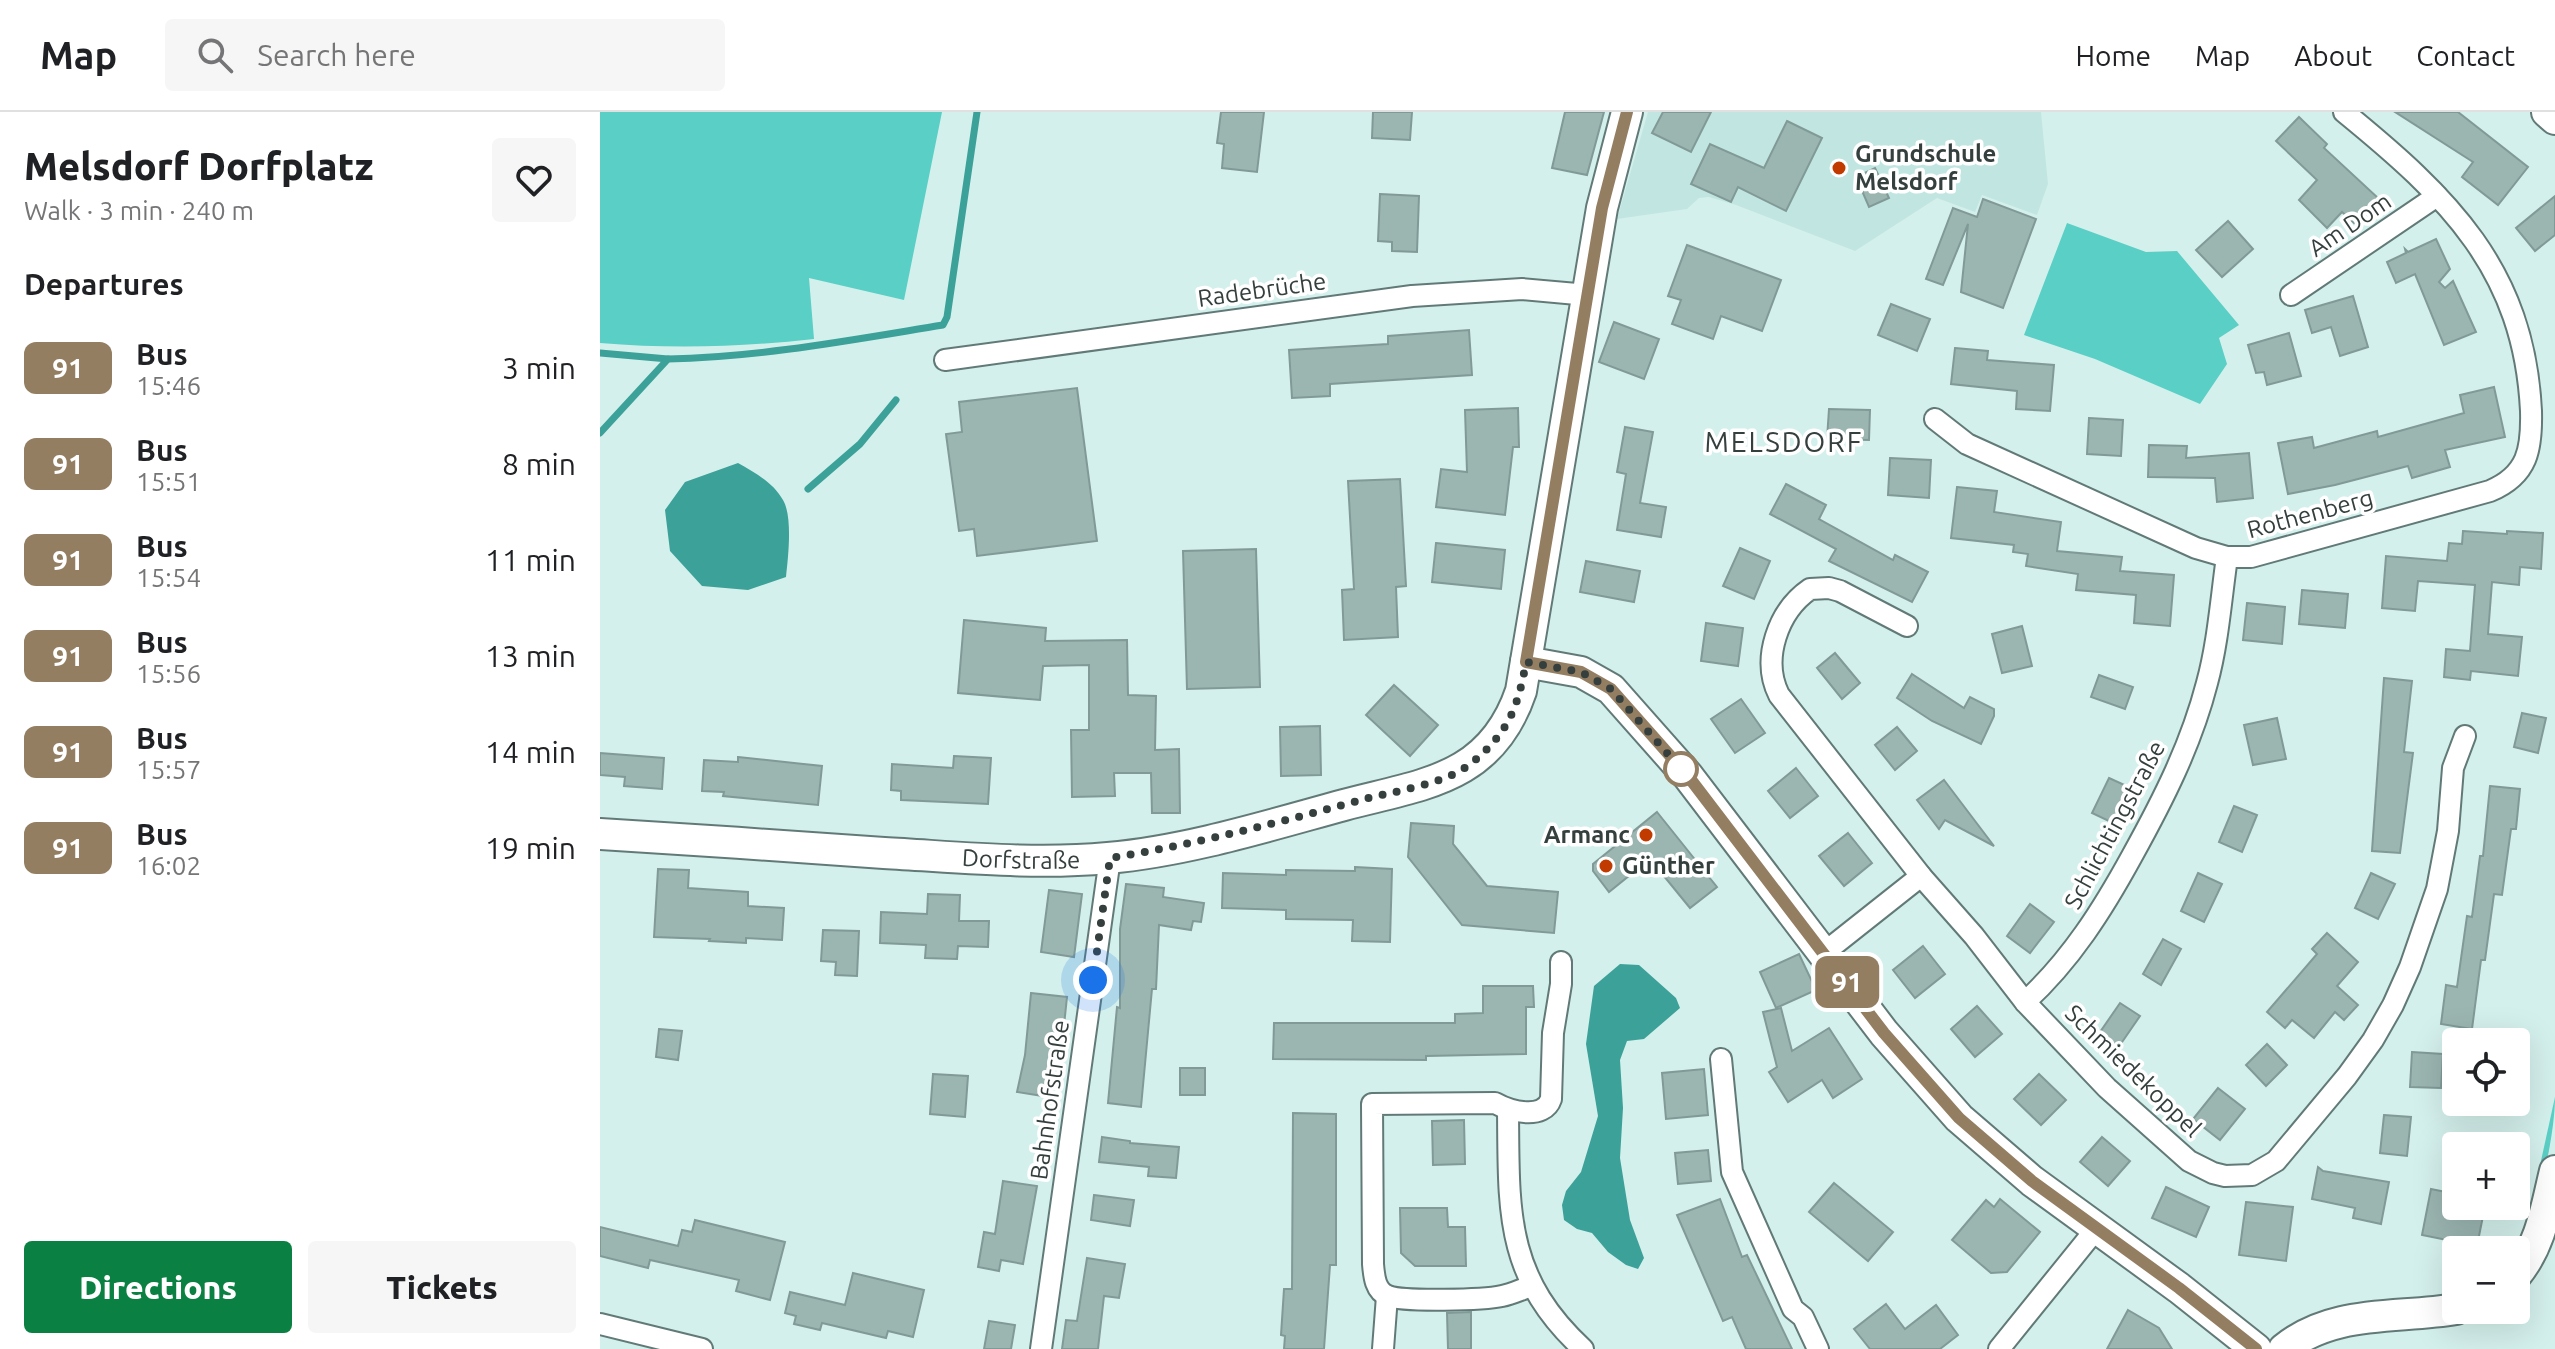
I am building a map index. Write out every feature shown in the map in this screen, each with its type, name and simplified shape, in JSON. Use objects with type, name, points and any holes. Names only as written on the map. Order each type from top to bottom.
[{"type":"street","name":"Dorfstraße","points":[[600,834],[1001,860],[1110,858],[1235,834],[1458,772],[1493,743],[1513,716],[1521,691],[1602,208],[1627,112]]},
{"type":"street","name":"Am Dom","points":[[2344,112],[2388,148],[2468,230],[2502,286],[2526,355],[2531,417]]},
{"type":"street","points":[[2547,112],[2555,119]]},
{"type":"street","name":"Am Dom","points":[[2291,295],[2437,196]]},
{"type":"street","name":"Radebrüche","points":[[945,360],[1412,296],[1522,289],[1588,295]]},
{"type":"street","name":"Rothenberg","points":[[1935,419],[1967,444],[2196,548],[2227,557],[2268,554],[2501,486],[2510,481],[2524,463],[2530,441],[2531,417]]},
{"type":"street","name":"Schlichtingstraße","points":[[2025,1002],[2055,972],[2092,924],[2159,809],[2183,757],[2212,662],[2227,557]]},
{"type":"street","name":"Schmiedekoppel","points":[[1907,626],[1840,591],[1810,589],[1801,595],[1782,623],[1774,643],[1771,662],[1774,685],[1921,876],[1974,936],[2025,1002],[2107,1088],[2189,1161],[2225,1176],[2252,1175],[2276,1161],[2347,1076],[2393,1005],[2410,967],[2437,889],[2448,831],[2453,768],[2465,736]]},
{"type":"street","points":[[1526,662],[1581,672],[1611,689],[1688,776],[1884,1033],[1959,1118],[2032,1181],[2179,1288],[2256,1349]]},
{"type":"street","name":"Bahnhofstraße","points":[[1041,1349],[1110,858]]},
{"type":"street","points":[[1825,952],[1921,876]]},
{"type":"street","points":[[1532,1286],[1489,1298],[1387,1296],[1378,1288],[1373,1264],[1372,1104],[1495,1103],[1508,1110],[1543,1111],[1549,1107],[1561,962]]},
{"type":"street","points":[[1721,1059],[1732,1172],[1793,1309],[1803,1317],[1818,1349]]},
{"type":"street","points":[[1508,1110],[1510,1212],[1522,1263],[1532,1286],[1563,1331],[1583,1349]]},
{"type":"street","points":[[2530,1254],[2540,1233],[2555,1171]]},
{"type":"street","points":[[1999,1349],[2096,1229]]},
{"type":"street","points":[[1383,1349],[1387,1296]]},
{"type":"street","points":[[2284,1349],[2307,1332],[2327,1325],[2442,1311]]},
{"type":"street","points":[[600,1324],[702,1349]]},
{"type":"shaded area","points":[[600,112],[942,112],[904,300],[809,278],[814,339],[707,346],[600,343]]},
{"type":"shaded area","name":"Grundschule Melsdorf","points":[[1648,112],[2041,112],[2048,184],[2037,215],[1982,195],[1975,212],[1937,198],[1855,251],[1709,197],[1699,198],[1687,209],[1617,219]]},
{"type":"shaded area","points":[[2067,223],[2146,252],[2177,251],[2239,325],[2219,338],[2227,364],[2200,404],[2095,359],[2024,335]]},
{"type":"shaded area","points":[[738,463],[769,483],[786,507],[789,549],[786,577],[748,590],[702,586],[670,551],[665,510],[685,482]]},
{"type":"shaded area","points":[[1620,964],[1639,965],[1676,998],[1680,1008],[1644,1039],[1627,1041],[1620,1060],[1623,1108],[1620,1158],[1630,1220],[1644,1258],[1638,1269],[1626,1265],[1608,1252],[1592,1233],[1577,1229],[1564,1220],[1562,1205],[1566,1191],[1581,1172],[1598,1116],[1586,1044],[1594,986]]},
{"type":"shaded area","points":[[2555,1097],[2547,1160],[2530,1215]]},
{"type":"building","points":[[1221,112],[1264,112],[1257,172],[1222,168],[1224,144],[1217,143]]},
{"type":"building","points":[[1373,112],[1412,112],[1410,140],[1372,138]]},
{"type":"building","points":[[1565,112],[1604,112],[1587,175],[1552,168]]},
{"type":"building","points":[[1663,112],[1711,112],[1691,152],[1652,133]]},
{"type":"building","points":[[2395,112],[2458,112],[2528,167],[2498,205],[2462,177],[2473,162]]},
{"type":"building","points":[[2299,117],[2327,144],[2324,148],[2378,198],[2354,223],[2342,212],[2327,228],[2299,200],[2317,180],[2276,141]]},
{"type":"building","points":[[1787,121],[1822,138],[1786,211],[1738,187],[1731,202],[1691,184],[1710,144],[1764,168]]},
{"type":"building","points":[[1875,168],[1889,198],[1869,207],[1856,177]]},
{"type":"building","points":[[1380,194],[1419,196],[1417,252],[1392,251],[1392,242],[1378,241]]},
{"type":"building","points":[[2555,196],[2555,235],[2535,251],[2516,228]]},
{"type":"building","points":[[1983,199],[2036,219],[2003,308],[1961,292],[1968,224],[1943,285],[1926,279],[1953,208],[1977,217]]},
{"type":"building","points":[[2228,221],[2253,249],[2222,277],[2196,250]]},
{"type":"building","points":[[2436,239],[2450,269],[2439,282],[2445,288],[2453,281],[2476,332],[2444,345],[2415,274],[2396,283],[2387,262],[2406,253],[2405,249],[2408,252]]},
{"type":"building","points":[[1687,245],[1781,280],[1762,331],[1721,316],[1713,339],[1672,324],[1681,300],[1668,296]]},
{"type":"building","points":[[2353,296],[2368,347],[2340,356],[2331,327],[2312,333],[2305,310]]},
{"type":"building","points":[[1891,304],[1930,319],[1917,351],[1878,335]]},
{"type":"building","points":[[1614,322],[1659,339],[1644,379],[1599,362]]},
{"type":"building","points":[[1469,330],[1472,375],[1330,384],[1330,396],[1292,398],[1289,350],[1388,344],[1388,336]]},
{"type":"building","points":[[2289,333],[2301,376],[2267,385],[2264,372],[2256,373],[2248,345]]},
{"type":"building","points":[[1955,348],[1988,351],[1987,360],[2054,365],[2050,411],[2016,409],[2017,391],[1951,384]]},
{"type":"building","points":[[2494,387],[2505,437],[2445,450],[2450,467],[2412,478],[2408,466],[2288,494],[2278,443],[2312,437],[2314,448],[2377,431],[2378,437],[2464,413],[2460,395]]},
{"type":"building","points":[[1077,388],[1097,541],[977,556],[974,529],[959,531],[946,434],[962,432],[959,402]]},
{"type":"building","points":[[1518,408],[1519,447],[1513,447],[1505,515],[1436,507],[1441,469],[1467,472],[1465,410]]},
{"type":"building","points":[[1829,409],[1870,410],[1869,440],[1827,439]]},
{"type":"building","points":[[2089,418],[2123,420],[2121,456],[2087,454]]},
{"type":"building","points":[[1625,427],[1653,432],[1640,503],[1666,507],[1661,537],[1617,530],[1626,474],[1617,472]]},
{"type":"building","points":[[2149,445],[2187,446],[2186,458],[2249,453],[2253,498],[2217,502],[2215,478],[2148,477]]},
{"type":"building","points":[[1890,458],[1931,460],[1929,498],[1888,495]]},
{"type":"building","points":[[1400,479],[1406,586],[1396,587],[1398,637],[1344,640],[1342,590],[1354,589],[1348,481]]},
{"type":"building","points":[[1786,484],[1826,505],[1819,519],[1893,560],[1895,555],[1928,572],[1912,602],[1829,561],[1836,549],[1770,514]]},
{"type":"building","points":[[1957,487],[1997,491],[1994,512],[2061,522],[2057,551],[2122,557],[2120,571],[2174,575],[2170,626],[2134,623],[2136,595],[2076,590],[2078,574],[2026,566],[2028,554],[2013,552],[2014,545],[1951,538]]},
{"type":"building","points":[[2463,531],[2543,533],[2541,569],[2520,567],[2519,585],[2492,582],[2488,634],[2522,637],[2518,676],[2471,671],[2470,680],[2444,677],[2446,649],[2470,651],[2475,585],[2418,581],[2415,611],[2382,608],[2386,556],[2447,561],[2449,543],[2462,544]]},
{"type":"building","points":[[1436,543],[1505,550],[1501,589],[1432,582]]},
{"type":"building","points":[[1740,548],[1770,561],[1754,599],[1723,586]]},
{"type":"building","points":[[1256,549],[1260,687],[1187,689],[1183,551]]},
{"type":"building","points":[[1586,561],[1640,571],[1634,602],[1580,592]]},
{"type":"building","points":[[2302,590],[2348,594],[2345,628],[2299,624]]},
{"type":"building","points":[[2247,603],[2285,607],[2282,644],[2243,640]]},
{"type":"building","points":[[964,620],[1046,628],[1045,641],[1127,640],[1128,695],[1156,696],[1155,750],[1179,749],[1180,813],[1152,813],[1151,773],[1114,773],[1115,796],[1072,797],[1071,730],[1089,730],[1089,665],[1043,666],[1040,700],[958,693]]},
{"type":"building","points":[[1706,623],[1743,628],[1738,666],[1701,661]]},
{"type":"building","points":[[2022,626],[2032,666],[2002,673],[1992,634]]},
{"type":"building","points":[[1835,653],[1860,683],[1842,699],[1817,668]]},
{"type":"building","points":[[1912,674],[1964,708],[1970,697],[1994,709],[1994,716],[1981,744],[1932,721],[1897,698]]},
{"type":"building","points":[[2099,675],[2133,687],[2125,709],[2091,697]]},
{"type":"building","points":[[2384,678],[2412,681],[2404,752],[2413,753],[2400,853],[2372,851]]},
{"type":"building","points":[[1394,685],[1438,725],[1410,756],[1366,715]]},
{"type":"building","points":[[1741,699],[1765,733],[1735,753],[1711,719]]},
{"type":"building","points":[[2522,713],[2546,718],[2538,753],[2514,747]]},
{"type":"building","points":[[2277,718],[2286,759],[2253,765],[2244,725]]},
{"type":"building","points":[[1320,726],[1321,775],[1281,776],[1280,727]]},
{"type":"building","points":[[1897,727],[1917,751],[1895,770],[1875,745]]},
{"type":"building","points":[[600,753],[664,758],[662,789],[624,786],[625,777],[600,775]]},
{"type":"building","points":[[954,756],[991,758],[988,804],[901,800],[901,791],[891,790],[892,764],[953,768]]},
{"type":"building","points":[[738,757],[822,766],[818,805],[723,796],[724,792],[702,791],[704,760],[738,762]]},
{"type":"building","points":[[1796,768],[1818,796],[1790,818],[1768,791]]},
{"type":"building","points":[[2109,778],[2131,788],[2113,823],[2092,813]]},
{"type":"building","points":[[1944,780],[1994,846],[1945,820],[1939,829],[1917,800]]},
{"type":"building","points":[[2490,786],[2520,789],[2516,829],[2511,829],[2502,895],[2494,894],[2472,1028],[2441,1024],[2446,985],[2457,987],[2467,916],[2472,917],[2480,856],[2483,856]]},
{"type":"building","points":[[2234,806],[2257,815],[2242,852],[2219,842]]},
{"type":"building","points":[[1657,812],[1717,887],[1690,908],[1650,859],[1609,892],[1593,871],[1593,864]]},
{"type":"building","points":[[1411,823],[1454,826],[1453,844],[1487,886],[1558,892],[1554,933],[1462,925],[1408,857]]},
{"type":"building","points":[[1848,833],[1872,863],[1844,886],[1819,856]]},
{"type":"building","points":[[1355,867],[1392,869],[1390,942],[1352,941],[1353,920],[1286,919],[1286,910],[1222,908],[1223,873],[1286,875],[1286,870],[1355,871]]},
{"type":"building","points":[[658,869],[689,870],[688,888],[748,892],[748,906],[784,908],[782,940],[746,938],[746,943],[654,937]]},
{"type":"building","points":[[2198,873],[2222,884],[2204,922],[2181,911]]},
{"type":"building","points":[[2371,873],[2395,884],[2378,919],[2355,908]]},
{"type":"building","points":[[1126,884],[1164,888],[1163,897],[1204,903],[1201,922],[1193,921],[1191,930],[1159,925],[1156,989],[1152,989],[1141,1107],[1108,1103],[1117,1007],[1120,1008],[1120,929]]},
{"type":"building","points":[[1049,890],[1082,894],[1074,957],[1041,952]]},
{"type":"building","points":[[928,894],[960,895],[959,921],[989,921],[988,947],[958,946],[957,959],[925,958],[926,945],[880,943],[881,912],[927,914]]},
{"type":"building","points":[[2030,904],[2054,922],[2030,953],[2007,936]]},
{"type":"building","points":[[823,930],[859,931],[857,976],[835,975],[836,962],[821,961]]},
{"type":"building","points":[[2327,933],[2358,962],[2337,986],[2358,1005],[2344,1020],[2335,1012],[2314,1038],[2292,1020],[2285,1028],[2267,1012],[2317,954],[2312,949]]},
{"type":"building","points":[[2163,939],[2181,949],[2161,985],[2143,974]]},
{"type":"building","points":[[1923,946],[1945,974],[1915,998],[1893,970]]},
{"type":"building","points":[[1799,954],[1816,990],[1776,1008],[1760,972]]},
{"type":"building","points":[[1483,986],[1533,986],[1534,1007],[1526,1007],[1526,1054],[1426,1056],[1426,1060],[1273,1059],[1274,1023],[1455,1023],[1455,1014],[1483,1013]]},
{"type":"building","points":[[1031,993],[1067,997],[1063,1035],[1058,1034],[1049,1097],[1017,1092],[1025,1055]]},
{"type":"building","points":[[2120,1003],[2140,1016],[2118,1048],[2098,1035]]},
{"type":"building","points":[[1977,1006],[2002,1034],[1975,1057],[1951,1029]]},
{"type":"building","points":[[1781,1008],[1792,1051],[1829,1028],[1862,1079],[1833,1098],[1822,1080],[1788,1102],[1769,1072],[1777,1067],[1763,1012]]},
{"type":"building","points":[[659,1029],[682,1031],[678,1060],[656,1057]]},
{"type":"building","points":[[2267,1044],[2287,1065],[2266,1086],[2246,1065]]},
{"type":"building","points":[[2412,1052],[2442,1054],[2441,1088],[2410,1087]]},
{"type":"building","points":[[1180,1068],[1205,1068],[1205,1095],[1180,1095]]},
{"type":"building","points":[[1704,1069],[1708,1115],[1666,1119],[1662,1073]]},
{"type":"building","points":[[933,1074],[968,1076],[965,1117],[930,1114]]},
{"type":"building","points":[[2039,1074],[2066,1100],[2041,1125],[2014,1099]]},
{"type":"building","points":[[2218,1088],[2245,1109],[2220,1140],[2193,1119]]},
{"type":"building","points":[[1293,1113],[1336,1114],[1336,1265],[1330,1265],[1324,1349],[1284,1349],[1285,1336],[1281,1335],[1284,1289],[1292,1289]]},
{"type":"building","points":[[2384,1115],[2411,1117],[2407,1156],[2380,1153]]},
{"type":"building","points":[[1464,1120],[1465,1164],[1433,1165],[1432,1121]]},
{"type":"building","points":[[1102,1137],[1179,1147],[1176,1178],[1148,1176],[1149,1167],[1099,1162]]},
{"type":"building","points":[[2102,1137],[2130,1161],[2108,1186],[2080,1162]]},
{"type":"building","points":[[1708,1150],[1711,1181],[1678,1184],[1675,1153]]},
{"type":"building","points":[[2318,1167],[2323,1171],[2389,1182],[2381,1224],[2353,1218],[2355,1208],[2312,1199]]},
{"type":"building","points":[[1003,1181],[1037,1186],[1023,1264],[1001,1260],[999,1271],[978,1267],[984,1232],[995,1234]]},
{"type":"building","points":[[1834,1183],[1893,1232],[1868,1261],[1809,1212]]},
{"type":"building","points":[[2166,1187],[2209,1207],[2196,1237],[2152,1218]]},
{"type":"building","points":[[2431,1189],[2442,1191],[2442,1220],[2482,1220],[2479,1236],[2442,1236],[2442,1239],[2422,1235]]},
{"type":"building","points":[[1094,1195],[1134,1200],[1130,1226],[1091,1220]]},
{"type":"building","points":[[1720,1199],[1742,1257],[1747,1255],[1792,1349],[1746,1349],[1732,1317],[1723,1321],[1677,1215]]},
{"type":"building","points":[[2000,1199],[2040,1232],[2007,1272],[1991,1273],[1952,1240],[1986,1200],[1994,1207]]},
{"type":"building","points":[[2246,1202],[2293,1207],[2286,1261],[2239,1255]]},
{"type":"building","points":[[1400,1208],[1447,1208],[1448,1227],[1465,1227],[1466,1266],[1415,1266],[1401,1253]]},
{"type":"building","points":[[695,1220],[785,1242],[770,1300],[736,1291],[739,1280],[650,1260],[648,1268],[600,1256],[600,1227],[678,1246],[682,1230],[692,1232]]},
{"type":"building","points":[[1087,1258],[1125,1264],[1119,1298],[1104,1296],[1098,1349],[1062,1349],[1066,1320],[1077,1321]]},
{"type":"building","points":[[853,1273],[924,1290],[913,1337],[888,1331],[886,1338],[822,1323],[820,1330],[794,1324],[796,1316],[785,1313],[790,1292],[845,1305]]},
{"type":"building","points":[[1886,1304],[1905,1329],[1936,1305],[1958,1335],[1940,1349],[1870,1349],[1854,1329]]},
{"type":"building","points":[[2128,1310],[2159,1328],[2172,1349],[2107,1349]]},
{"type":"building","points":[[1471,1312],[1471,1349],[1448,1349],[1447,1313]]},
{"type":"building","points":[[989,1321],[1015,1325],[1011,1349],[984,1349]]},
{"type":"waterway","points":[[600,433],[668,359],[772,351],[943,325],[947,317],[977,112]]},
{"type":"waterway","points":[[600,353],[668,359]]},
{"type":"waterway","points":[[808,489],[860,444],[896,400]]},
{"type":"bus line","name":"91","points":[[1627,112],[1602,208],[1526,662],[1581,672],[1611,689],[1688,776],[1884,1033],[1959,1118],[2032,1181],[2179,1288],[2256,1349]]},
{"type":"place","name":"Grundschule Melsdorf","points":[[1839,168]]},
{"type":"place","name":"Armanc","points":[[1646,835]]},
{"type":"place","name":"Günther","points":[[1606,866]]},
{"type":"district","name":"MELSDORF","points":[[1784,442]]},
{"type":"route","points":[[1093,980],[1110,858],[1235,834],[1458,772],[1501,735],[1513,716],[1526,662],[1581,672],[1611,689],[1681,769]]}]
